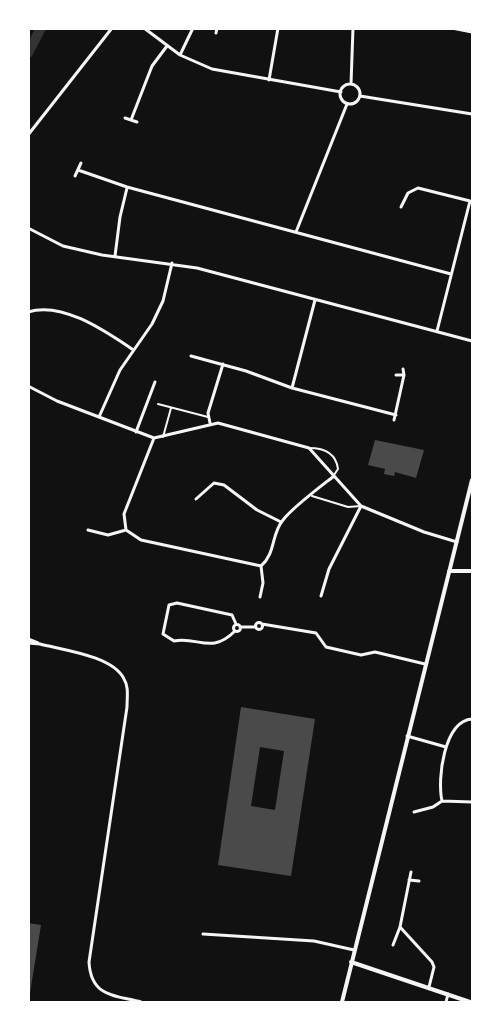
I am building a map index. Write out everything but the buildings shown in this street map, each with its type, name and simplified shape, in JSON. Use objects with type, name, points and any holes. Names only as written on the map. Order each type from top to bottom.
[{"type":"street","points":[[28,135],[42,114],[112,28]]},
{"type":"street","points":[[144,28],[180,55],[212,69],[341,92]]},
{"type":"street","points":[[180,55],[193,28]]},
{"type":"street","points":[[216,33],[218,28]]},
{"type":"street","points":[[269,80],[279,28]]},
{"type":"street","points":[[351,84],[353,28]]},
{"type":"street","points":[[452,28],[472,32]]},
{"type":"street","points":[[131,120],[152,66],[167,46]]},
{"type":"street","points":[[351,84],[358,88],[360,96],[355,103],[347,104],[341,98],[341,92],[345,86],[351,84]]},
{"type":"street","points":[[360,96],[472,114]]},
{"type":"street","points":[[296,232],[347,104]]},
{"type":"street","points":[[125,117],[137,122]]},
{"type":"street","points":[[75,176],[81,163]]},
{"type":"street","points":[[78,170],[127,187],[451,274]]},
{"type":"street","points":[[115,256],[127,187]]},
{"type":"street","points":[[401,207],[404,199],[412,190],[422,188],[470,201],[437,331]]},
{"type":"street","points":[[399,196],[404,199]]},
{"type":"street","points":[[28,228],[63,246],[115,256],[172,263],[472,341]]},
{"type":"street","points":[[99,417],[132,349],[152,324],[163,301],[172,263]]},
{"type":"street","points":[[292,388],[315,299]]},
{"type":"street","points":[[28,312],[46,309],[67,314],[110,335],[132,349]]},
{"type":"street","points":[[191,356],[223,364],[292,388],[396,415]]},
{"type":"street","points":[[210,423],[208,417],[223,364]]},
{"type":"street","points":[[394,420],[404,375],[403,369]]},
{"type":"street","points":[[396,375],[404,375]]},
{"type":"street","points":[[136,432],[155,382]]},
{"type":"street","points":[[28,386],[154,438],[210,423],[326,451],[333,455],[338,469],[334,476],[281,522],[272,551],[261,566],[263,583],[260,597]]},
{"type":"street","points":[[158,404],[208,417]]},
{"type":"street","points":[[162,437],[171,407]]},
{"type":"street","points":[[154,438],[124,514],[126,530],[141,540],[261,566]]},
{"type":"street","points":[[309,448],[361,506],[424,532],[457,542]]},
{"type":"street","points":[[342,1002],[424,664],[472,480]]},
{"type":"street","points":[[196,499],[214,483],[224,484],[257,510],[281,522]]},
{"type":"street","points":[[312,496],[348,507],[361,506]]},
{"type":"street","points":[[321,596],[329,569],[361,506]]},
{"type":"street","points":[[88,530],[108,535],[126,530]]},
{"type":"street","points":[[449,571],[472,571]]},
{"type":"street","points":[[240,627],[212,645],[182,639],[174,641],[163,634],[166,610],[169,605],[177,603],[232,615],[240,627],[256,627],[258,622],[316,633],[326,647],[361,655],[375,652],[424,664]]},
{"type":"street","points":[[235,631],[233,628],[236,624]]},
{"type":"street","points":[[28,641],[111,663],[124,677],[127,686],[127,706],[88,962],[89,972],[98,988],[114,998],[141,1002]]},
{"type":"street","points":[[442,801],[439,788],[446,747],[460,723],[472,719]]},
{"type":"street","points":[[407,736],[446,747]]},
{"type":"street","points":[[414,812],[433,807],[442,801],[472,802]]},
{"type":"street","points":[[393,945],[400,927],[411,872]]},
{"type":"street","points":[[410,880],[419,881]]},
{"type":"street","points":[[400,927],[432,962],[434,968],[429,987]]},
{"type":"street","points":[[203,934],[314,941],[354,950]]},
{"type":"street","points":[[207,939],[212,934]]},
{"type":"street","points":[[351,962],[470,1002]]},
{"type":"street","points":[[446,1002],[448,994]]},
{"type":"waterway","points":[[28,53],[41,28]]}]
